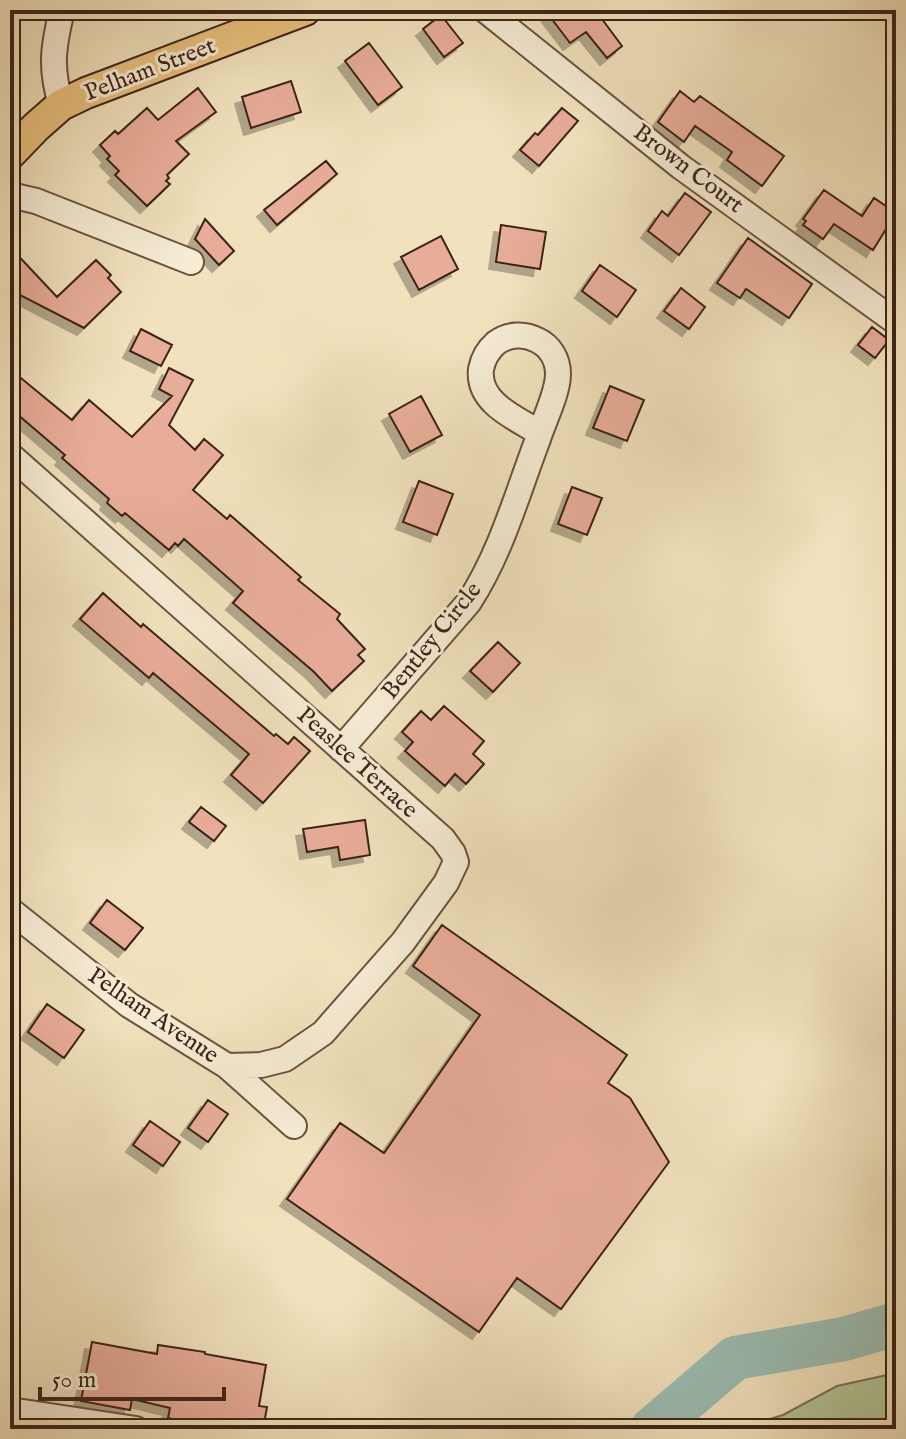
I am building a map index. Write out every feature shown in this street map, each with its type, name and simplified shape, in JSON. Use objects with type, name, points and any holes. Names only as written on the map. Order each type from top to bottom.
[{"type":"main road","name":"Pelham Street","points":[[10,154],[61,105],[305,10]]},
{"type":"street","points":[[61,105],[54,82],[54,47],[62,10]]},
{"type":"street","name":"Brown Court","points":[[485,10],[681,167],[896,322]]},
{"type":"street","points":[[10,195],[36,201],[191,262]]},
{"type":"street","name":"Bentley Circle","points":[[341,749],[454,621],[481,583],[494,559],[540,433]]},
{"type":"street","name":"Peaslee Terrace","points":[[10,455],[443,839],[453,853],[456,862],[454,870],[427,911],[323,1033],[285,1059],[261,1065],[227,1066]]},
{"type":"street","name":"Pelham Avenue","points":[[10,910],[129,1005],[227,1066],[294,1126]]},
{"type":"street","points":[[10,1410],[136,1429]]},
{"type":"green space","points":[[896,1373],[896,1429],[738,1429],[783,1415],[837,1386]]},
{"type":"building","points":[[545,10],[615,10],[602,19],[622,46],[607,58],[586,32],[570,43]]},
{"type":"building","points":[[441,15],[463,43],[444,57],[423,29]]},
{"type":"building","points":[[369,43],[402,87],[378,105],[345,61]]},
{"type":"building","points":[[291,81],[301,112],[251,128],[242,97]]},
{"type":"building","points":[[198,88],[216,112],[176,141],[189,154],[167,175],[169,178],[166,181],[170,184],[147,206],[115,175],[119,171],[107,159],[110,156],[100,145],[115,131],[118,134],[147,108],[158,120]]},
{"type":"building","points":[[680,91],[694,102],[700,96],[784,156],[762,186],[727,160],[732,152],[695,126],[684,142],[658,122]]},
{"type":"building","points":[[562,108],[578,121],[539,166],[520,150]]},
{"type":"building","points":[[326,161],[337,174],[277,225],[264,210]]},
{"type":"building","points":[[824,190],[862,216],[874,198],[896,213],[873,250],[834,224],[823,239],[803,225],[806,221],[803,219]]},
{"type":"building","points":[[685,193],[711,212],[679,255],[648,231],[662,211],[668,216]]},
{"type":"building","points":[[205,219],[234,251],[219,265],[195,239]]},
{"type":"building","points":[[501,225],[546,232],[540,269],[496,262]]},
{"type":"building","points":[[441,236],[458,269],[419,290],[401,257]]},
{"type":"building","points":[[748,238],[812,284],[789,318],[746,289],[740,298],[717,283]]},
{"type":"building","points":[[10,247],[57,297],[96,260],[111,275],[108,278],[121,292],[84,328],[10,287]]},
{"type":"building","points":[[600,265],[636,290],[617,317],[582,291]]},
{"type":"building","points":[[681,288],[705,307],[689,329],[664,311]]},
{"type":"building","points":[[872,327],[889,340],[875,358],[858,345]]},
{"type":"building","points":[[141,329],[172,345],[161,366],[130,351]]},
{"type":"building","points":[[169,368],[193,380],[169,425],[195,450],[204,439],[223,455],[193,490],[227,519],[230,515],[301,577],[298,580],[340,614],[337,619],[365,649],[358,655],[364,661],[332,691],[233,603],[243,591],[184,539],[169,550],[125,513],[122,516],[107,503],[109,499],[62,458],[65,455],[10,408],[10,369],[72,420],[89,400],[132,437],[172,396],[159,389]]},
{"type":"building","points":[[610,386],[644,400],[627,441],[593,428]]},
{"type":"building","points":[[421,396],[442,435],[410,452],[389,414]]},
{"type":"building","points":[[419,481],[453,494],[437,535],[403,522]]},
{"type":"building","points":[[572,487],[602,498],[587,535],[558,524]]},
{"type":"building","points":[[103,593],[274,736],[276,734],[288,744],[294,737],[310,751],[263,803],[231,775],[249,754],[153,673],[149,678],[80,619]]},
{"type":"building","points":[[498,642],[520,663],[493,692],[470,671]]},
{"type":"building","points":[[444,706],[484,741],[473,754],[484,764],[466,784],[455,774],[445,786],[405,751],[413,742],[402,732],[421,711],[431,720]]},
{"type":"building","points":[[201,807],[226,826],[214,841],[189,822]]},
{"type":"building","points":[[365,820],[370,855],[340,860],[338,847],[307,852],[303,829]]},
{"type":"building","points":[[107,900],[143,928],[125,950],[90,923]]},
{"type":"building","points":[[442,925],[627,1055],[608,1083],[630,1098],[669,1162],[561,1309],[517,1278],[479,1332],[287,1199],[340,1123],[384,1153],[480,1015],[413,966]]},
{"type":"building","points":[[47,1004],[84,1030],[64,1058],[28,1032]]},
{"type":"building","points":[[208,1100],[228,1114],[208,1142],[188,1128]]},
{"type":"building","points":[[150,1121],[180,1142],[163,1166],[133,1145]]},
{"type":"building","points":[[92,1342],[157,1354],[158,1345],[266,1365],[259,1406],[267,1407],[263,1429],[237,1429],[212,1424],[211,1427],[168,1418],[170,1408],[132,1399],[130,1410],[81,1401]]},
{"type":"waterway","points":[[652,1429],[735,1358],[844,1339],[896,1324]]}]
